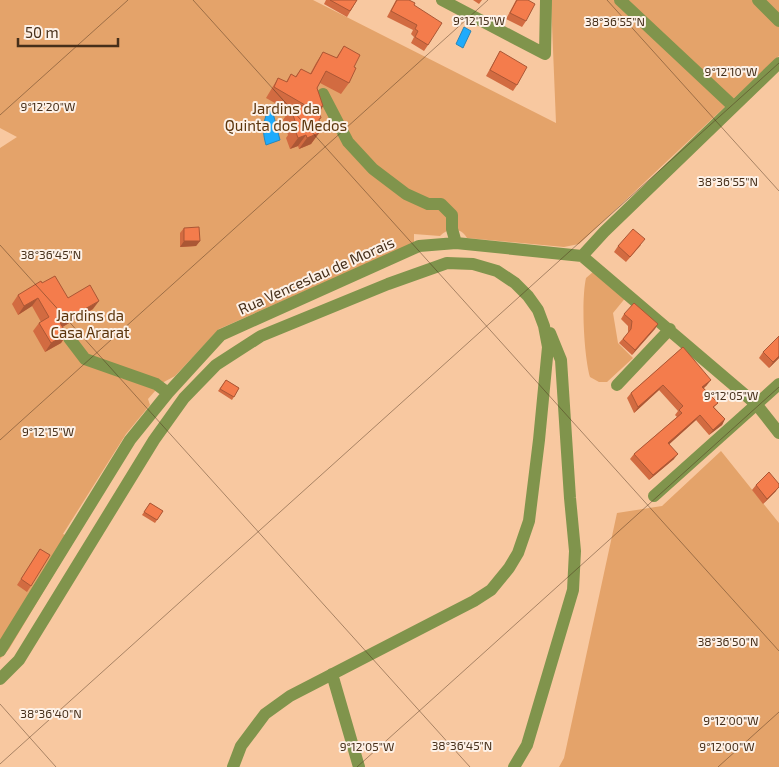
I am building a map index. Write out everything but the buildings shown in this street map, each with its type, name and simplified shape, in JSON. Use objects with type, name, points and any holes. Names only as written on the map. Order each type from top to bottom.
[{"type":"street","points":[[442,0],[545,54],[546,0]]},
{"type":"street","points":[[620,0],[733,106]]},
{"type":"street","points":[[758,0],[779,21]]},
{"type":"street","points":[[779,63],[604,232],[582,256],[757,405],[779,433]]},
{"type":"street","points":[[323,94],[348,142],[373,169],[406,194],[428,204],[441,204],[452,215],[452,229],[456,243]]},
{"type":"street","name":"Rua Venceslau de Morais","points":[[0,651],[130,440],[168,393],[221,335],[419,246],[456,243],[582,256]]},
{"type":"street","points":[[0,679],[19,660],[154,440],[184,398],[216,365],[261,336],[388,284],[447,263],[473,264],[497,271],[528,296],[538,310],[548,347],[529,521],[518,553],[509,568],[491,590],[474,601],[290,696],[265,714],[241,746],[233,767]]},
{"type":"street","points":[[514,767],[527,745],[573,590],[575,551],[562,360],[551,334],[543,324]]},
{"type":"street","points":[[617,385],[670,330]]},
{"type":"street","points":[[70,338],[84,359],[156,384],[168,393]]},
{"type":"street","points":[[654,496],[779,384]]},
{"type":"street","points":[[332,674],[360,767]]},
{"type":"green space","points":[[0,0],[313,0],[556,123],[551,0],[779,0],[779,56],[579,244],[564,247],[467,238],[458,230],[447,231],[440,236],[414,234],[414,243],[219,329],[175,376],[162,383],[148,399],[150,405],[126,434],[63,534],[75,539],[9,649],[0,659],[0,148],[17,137],[0,128]]},
{"type":"green space","points":[[593,272],[627,296],[613,313],[618,343],[633,358],[607,382],[599,382],[590,377],[586,355],[583,314],[584,288],[586,278]]},
{"type":"green space","points":[[721,451],[779,523],[779,767],[559,767],[564,758],[617,513],[662,506]]},
{"type":"water","points":[[464,27],[471,31],[463,48],[456,44]]},
{"type":"water","points":[[268,110],[273,113],[280,140],[266,145],[264,127]]},
{"type":"park label","name":"Jardins da Quinta dos Medos","points":[[286,116]]},
{"type":"park label","name":"Jardins da Casa Ararat","points":[[90,324]]}]
